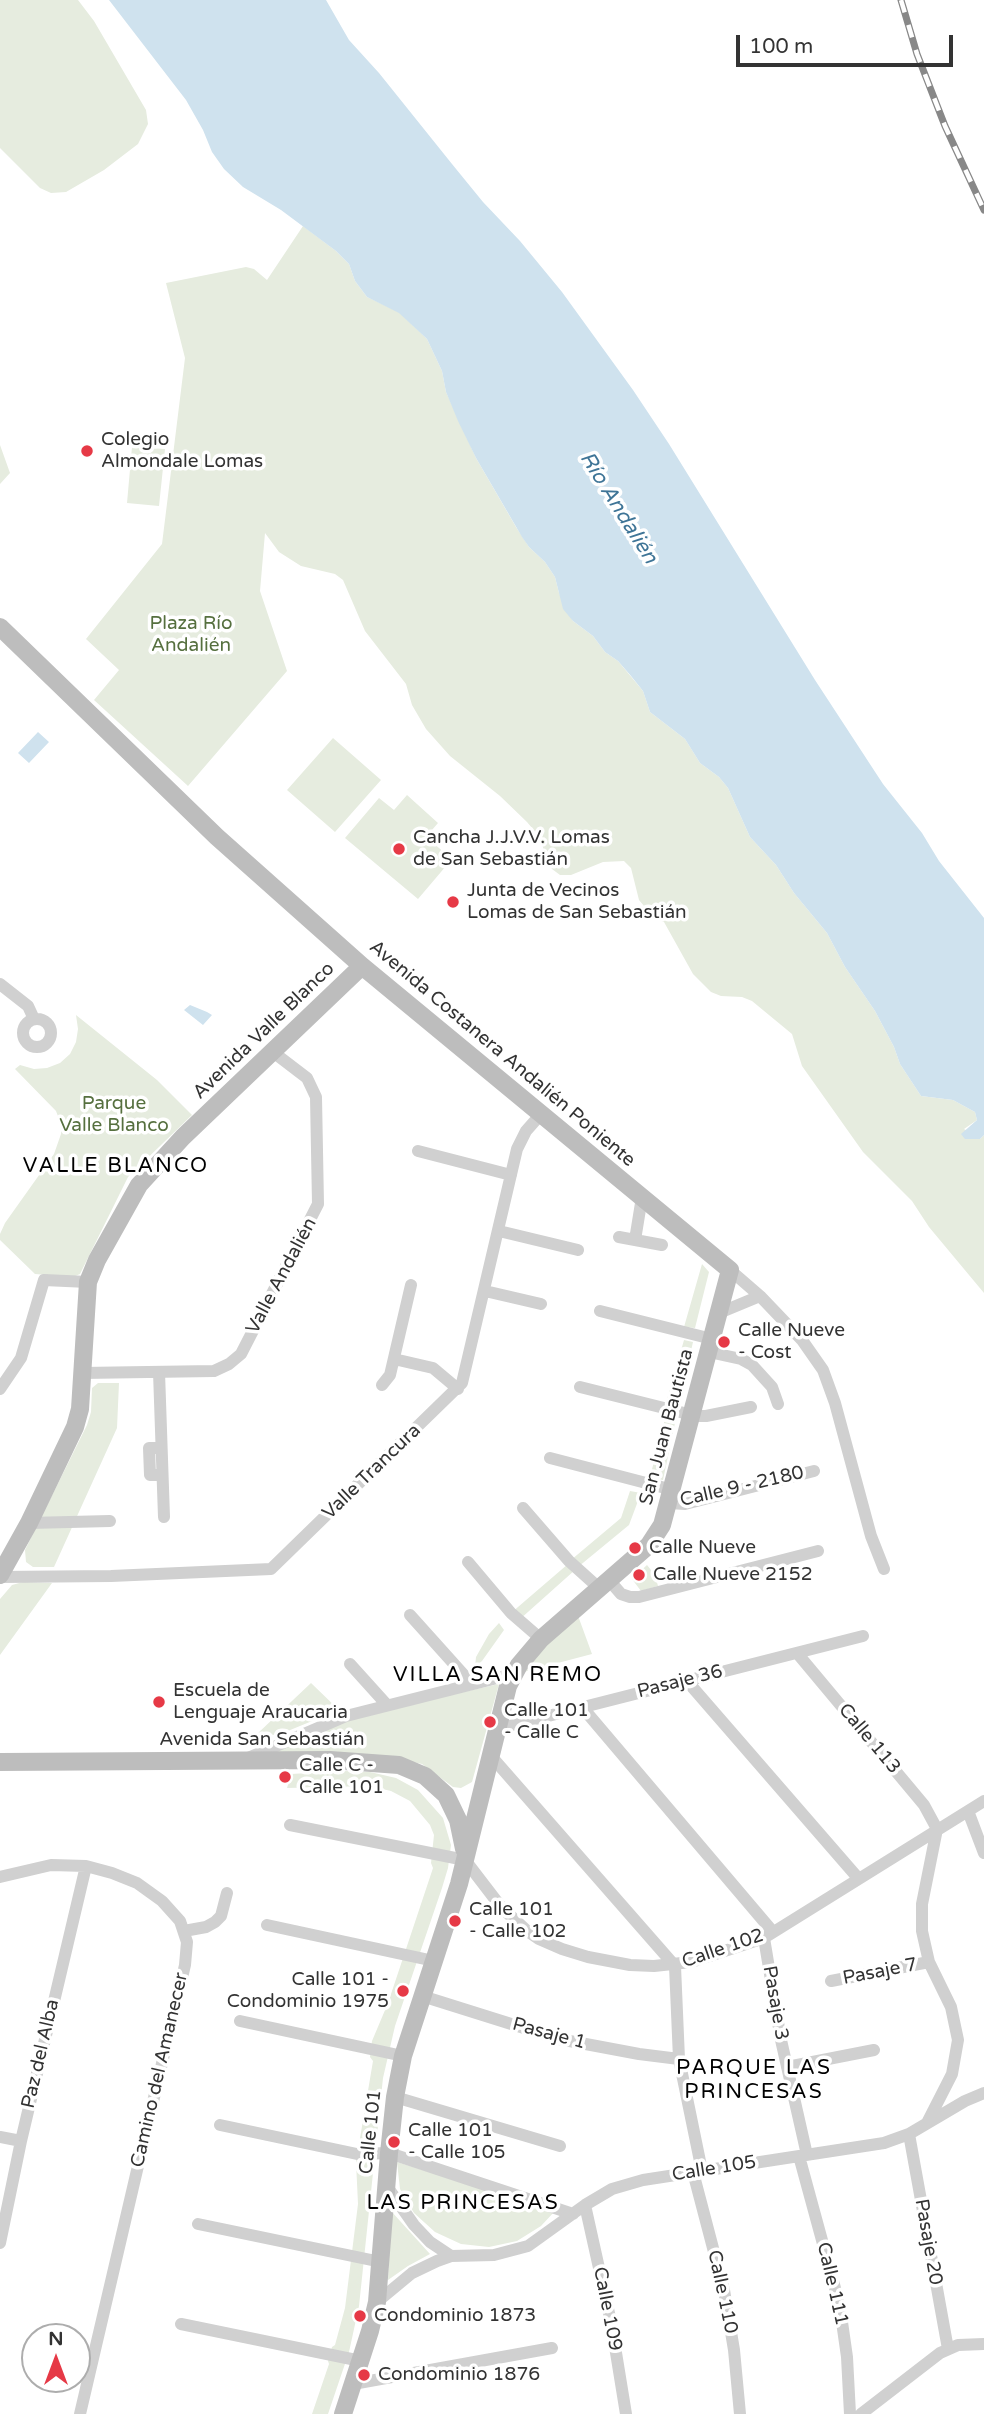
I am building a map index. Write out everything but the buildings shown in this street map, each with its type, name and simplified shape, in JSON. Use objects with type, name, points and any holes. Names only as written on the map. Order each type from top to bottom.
[{"type":"street","name":"Avenida Costanera Andalién Poniente","points":[[0,627],[217,837],[362,966],[730,1270],[760,1296],[802,1340],[823,1370],[835,1403],[871,1536],[884,1569]]},
{"type":"street","name":"Avenida Valle Blanco","points":[[0,1576],[75,1427],[80,1409],[88,1282],[97,1260],[139,1185],[183,1137],[362,966]]},
{"type":"street","points":[[0,984],[28,1006],[34,1019]]},
{"type":"street","name":"Valle Andalién","points":[[82,1373],[214,1371],[236,1360],[315,1214],[319,1193],[316,1097],[307,1078],[273,1052]]},
{"type":"street","name":"Valle Trancura","points":[[0,1576],[111,1576],[271,1569],[458,1389],[465,1376],[522,1137],[541,1114]]},
{"type":"street","points":[[418,1151],[511,1175]]},
{"type":"street","points":[[635,1240],[642,1198]]},
{"type":"street","points":[[499,1231],[578,1250]]},
{"type":"street","points":[[619,1237],[662,1245]]},
{"type":"street","name":"San Juan Bautista","points":[[465,1860],[513,1674],[541,1639],[649,1545],[662,1525],[730,1270]]},
{"type":"street","points":[[0,1389],[21,1358],[44,1280],[88,1282]]},
{"type":"street","points":[[382,1385],[389,1378],[411,1285]]},
{"type":"street","points":[[485,1291],[541,1304]]},
{"type":"street","points":[[719,1313],[760,1296]]},
{"type":"street","points":[[600,1311],[711,1346],[741,1359],[752,1365],[772,1387],[778,1404]]},
{"type":"street","points":[[394,1359],[433,1367],[458,1389]]},
{"type":"street","points":[[159,1372],[161,1448],[149,1448],[150,1475],[162,1475],[164,1517]]},
{"type":"street","points":[[580,1387],[692,1415],[706,1416],[751,1407]]},
{"type":"street","points":[[550,1458],[671,1497]]},
{"type":"street","name":"Calle 9 - 2180","points":[[671,1497],[685,1504],[814,1471]]},
{"type":"street","points":[[523,1508],[569,1562],[625,1596],[639,1597],[818,1551]]},
{"type":"street","points":[[29,1523],[110,1521]]},
{"type":"street","points":[[468,1562],[511,1613],[541,1639]]},
{"type":"street","points":[[410,1615],[472,1684]]},
{"type":"street","name":"Pasaje 36","points":[[497,1729],[863,1636]]},
{"type":"street","name":"Calle 113","points":[[797,1653],[924,1805],[937,1829]]},
{"type":"street","points":[[350,1664],[387,1705]]},
{"type":"street","points":[[245,1760],[346,1716],[513,1674]]},
{"type":"street","points":[[687,1681],[858,1878]]},
{"type":"street","points":[[582,1707],[768,1935]]},
{"type":"street","points":[[491,1756],[675,1966]]},
{"type":"street","name":"Avenida San Sebastián","points":[[0,1762],[245,1760],[373,1761],[399,1765],[425,1776],[446,1795],[458,1820],[465,1860]]},
{"type":"street","points":[[446,1795],[464,1795],[483,1790]]},
{"type":"street","name":"Calle 102","points":[[465,1860],[501,1907],[539,1939],[562,1949],[608,1962],[675,1966],[768,1935],[984,1801]]},
{"type":"street","points":[[968,1811],[984,1853]]},
{"type":"street","points":[[290,1825],[465,1860]]},
{"type":"street","name":"Pasaje 7","points":[[926,2124],[952,2074],[958,2040],[951,2007],[929,1962],[922,1931],[922,1905],[937,1829]]},
{"type":"street","name":"Calle 101","points":[[343,2414],[377,2302],[395,2096],[403,2056],[452,1909],[465,1860]]},
{"type":"street","points":[[0,1877],[51,1865],[86,1866],[125,1877],[150,1891],[173,1911],[184,1931],[206,1927],[215,1922],[222,1912],[226,1893]]},
{"type":"street","name":"Paz del Alba","points":[[0,2243],[21,2141],[86,1866]]},
{"type":"street","points":[[267,1925],[434,1961]]},
{"type":"street","name":"Camino del Amanecer","points":[[80,2414],[185,1965],[187,1954],[184,1931]]},
{"type":"street","name":"Pasaje 3","points":[[768,1935],[803,2155]]},
{"type":"street","name":"Pasaje 7","points":[[831,1981],[929,1962]]},
{"type":"street","name":"Calle 110","points":[[675,1966],[679,2059],[698,2172],[724,2290],[734,2350],[740,2414]]},
{"type":"street","name":"Pasaje 1","points":[[422,1996],[559,2039],[679,2059]]},
{"type":"street","points":[[240,2021],[403,2056]]},
{"type":"street","name":"Pasaje 3","points":[[787,2067],[874,2050]]},
{"type":"street","name":"Calle 105","points":[[377,2302],[412,2273],[451,2256],[494,2255],[518,2250],[538,2241],[585,2205],[626,2184],[884,2143],[909,2134],[984,2093]]},
{"type":"street","points":[[395,2096],[560,2146]]},
{"type":"street","points":[[220,2125],[357,2154],[389,2153],[573,2214]]},
{"type":"street","name":"Pasaje 20","points":[[909,2134],[948,2349]]},
{"type":"street","points":[[0,2137],[21,2141]]},
{"type":"street","name":"Calle 111","points":[[803,2155],[842,2322],[850,2414]]},
{"type":"street","points":[[386,2185],[414,2225],[430,2242],[451,2256]]},
{"type":"street","name":"Calle 109","points":[[585,2205],[611,2322],[626,2414]]},
{"type":"street","points":[[198,2224],[381,2262]]},
{"type":"street","points":[[181,2324],[361,2361]]},
{"type":"street","points":[[861,2414],[876,2409],[948,2349],[958,2345],[984,2344]]},
{"type":"street","points":[[353,2384],[552,2348]]},
{"type":"green space","points":[[0,0],[78,0],[94,21],[146,110],[148,124],[138,144],[104,170],[66,192],[51,193],[40,188],[0,148]]},
{"type":"green space","name":"Plaza Río Andalién","points":[[303,226],[349,264],[355,281],[367,297],[399,312],[427,339],[442,371],[446,392],[476,458],[529,547],[545,562],[555,577],[559,593],[573,621],[618,661],[643,691],[650,712],[685,739],[700,763],[719,777],[728,788],[750,837],[776,865],[794,893],[827,933],[845,967],[875,1011],[900,1064],[921,1096],[953,1100],[975,1112],[977,1120],[964,1129],[980,1139],[984,1135],[984,1293],[929,1227],[912,1201],[863,1152],[802,1066],[792,1034],[752,1001],[711,992],[693,974],[664,922],[654,918],[639,900],[631,868],[624,861],[603,862],[571,875],[560,875],[546,860],[541,839],[527,822],[500,796],[450,756],[426,729],[412,705],[406,684],[365,631],[343,580],[335,574],[301,566],[279,552],[265,533],[260,591],[287,671],[188,786],[94,700],[119,670],[86,639],[162,544],[185,358],[166,283],[246,267],[254,269],[267,280]]},
{"type":"green space","points":[[0,445],[10,473],[0,484]]},
{"type":"green space","points":[[132,447],[165,449],[159,506],[127,503]]},
{"type":"green space","points":[[333,738],[381,780],[335,832],[287,790]]},
{"type":"green space","name":"Cancha J.J.V.V. Lomas de San Sebastián","points":[[407,795],[438,823],[426,837],[452,859],[418,899],[345,838],[379,798],[394,810]]},
{"type":"green space","name":"Parque Valle Blanco","points":[[76,1015],[157,1080],[192,1115],[128,1177],[80,1274],[73,1277],[35,1274],[0,1240],[0,1234],[54,1154],[61,1134],[61,1124],[56,1111],[15,1069],[20,1065],[34,1069],[60,1063],[70,1054],[76,1042]]},
{"type":"green space","points":[[702,1264],[709,1272],[695,1328],[684,1327]]},
{"type":"green space","points":[[684,1340],[693,1342],[678,1408],[665,1406]]},
{"type":"green space","points":[[98,1383],[119,1383],[117,1428],[54,1567],[33,1567],[26,1562],[25,1550],[87,1425],[91,1412],[92,1388]]},
{"type":"green space","points":[[666,1415],[676,1418],[663,1480],[650,1477]]},
{"type":"green space","points":[[630,1491],[641,1493],[629,1525],[578,1567],[571,1560],[621,1518]]},
{"type":"green space","points":[[568,1564],[575,1570],[519,1620],[511,1613]]},
{"type":"green space","points":[[647,1565],[655,1575],[658,1586],[641,1591],[632,1579]]},
{"type":"green space","points":[[23,1582],[52,1583],[0,1655],[0,1599],[12,1585]]},
{"type":"green space","points":[[577,1613],[592,1654],[516,1674]]},
{"type":"green space","points":[[499,1623],[504,1630],[475,1667],[476,1657],[489,1634]]},
{"type":"green space","points":[[311,1683],[339,1710],[278,1735],[257,1734]]},
{"type":"green space","points":[[499,1684],[472,1782],[461,1788],[453,1787],[422,1764],[399,1759],[270,1753],[322,1729],[371,1713]]},
{"type":"green space","points":[[370,1772],[396,1778],[418,1790],[443,1818],[451,1845],[448,1868],[395,2026],[383,2078],[359,2306],[349,2352],[328,2414],[312,2414],[345,2308],[358,2204],[356,2162],[373,2061],[370,2057],[372,2041],[388,2003],[433,1868],[431,1863],[434,1835],[430,1825],[410,1801],[391,1791],[369,1786],[287,1788],[291,1774]]},
{"type":"green space","points":[[397,2162],[555,2211],[541,2226],[517,2241],[489,2247],[461,2244],[435,2232],[414,2213],[400,2189]]},
{"type":"green space","points":[[391,2211],[430,2254],[388,2280]]},
{"type":"water","name":"Río Andalién","points":[[109,0],[326,0],[349,40],[483,202],[562,292],[669,444],[815,680],[883,784],[984,918],[984,1135],[980,1139],[965,1139],[961,1134],[977,1120],[975,1112],[953,1100],[921,1096],[900,1064],[875,1011],[845,967],[827,933],[794,893],[776,865],[750,837],[728,788],[719,777],[700,763],[685,739],[650,712],[643,691],[631,676],[563,609],[555,577],[522,537],[476,458],[446,392],[442,371],[427,339],[399,313],[367,297],[355,281],[349,264],[336,251],[281,210],[243,187],[224,169],[212,152],[186,100]]},
{"type":"water","points":[[38,732],[49,742],[29,763],[18,753]]},
{"type":"water","points":[[190,1005],[212,1015],[203,1025],[184,1010]]},
{"type":"railway","points":[[901,0],[917,54],[945,126],[984,210]]},
{"type":"place","name":"Colegio Almondale Lomas","points":[[87,451]]},
{"type":"place","name":"Cancha J.J.V.V. Lomas de San Sebastián","points":[[399,849]]},
{"type":"place","name":"Junta de Vecinos Lomas de San Sebastián","points":[[453,902]]},
{"type":"place","name":"Calle Nueve - Cost","points":[[724,1342]]},
{"type":"place","name":"Calle Nueve","points":[[635,1548]]},
{"type":"place","name":"Calle Nueve 2152","points":[[639,1575]]},
{"type":"place","name":"Escuela de Lenguaje Araucaria","points":[[159,1702]]},
{"type":"place","name":"Calle 101 - Calle C","points":[[490,1722]]},
{"type":"place","name":"Calle C - Calle 101","points":[[285,1777]]},
{"type":"place","name":"Calle 101 - Calle 102","points":[[455,1921]]},
{"type":"place","name":"Calle 101 - Condominio 1975","points":[[403,1991]]},
{"type":"place","name":"Calle 101 - Calle 105","points":[[394,2142]]},
{"type":"place","name":"Condominio 1873","points":[[360,2316]]},
{"type":"place","name":"Condominio 1876","points":[[364,2375]]},
{"type":"district","name":"VALLE BLANCO","points":[[116,1166]]},
{"type":"district","name":"VILLA SAN REMO","points":[[498,1675]]},
{"type":"district","name":"PARQUE LAS PRINCESAS","points":[[754,2080]]},
{"type":"district","name":"LAS PRINCESAS","points":[[463,2203]]}]
